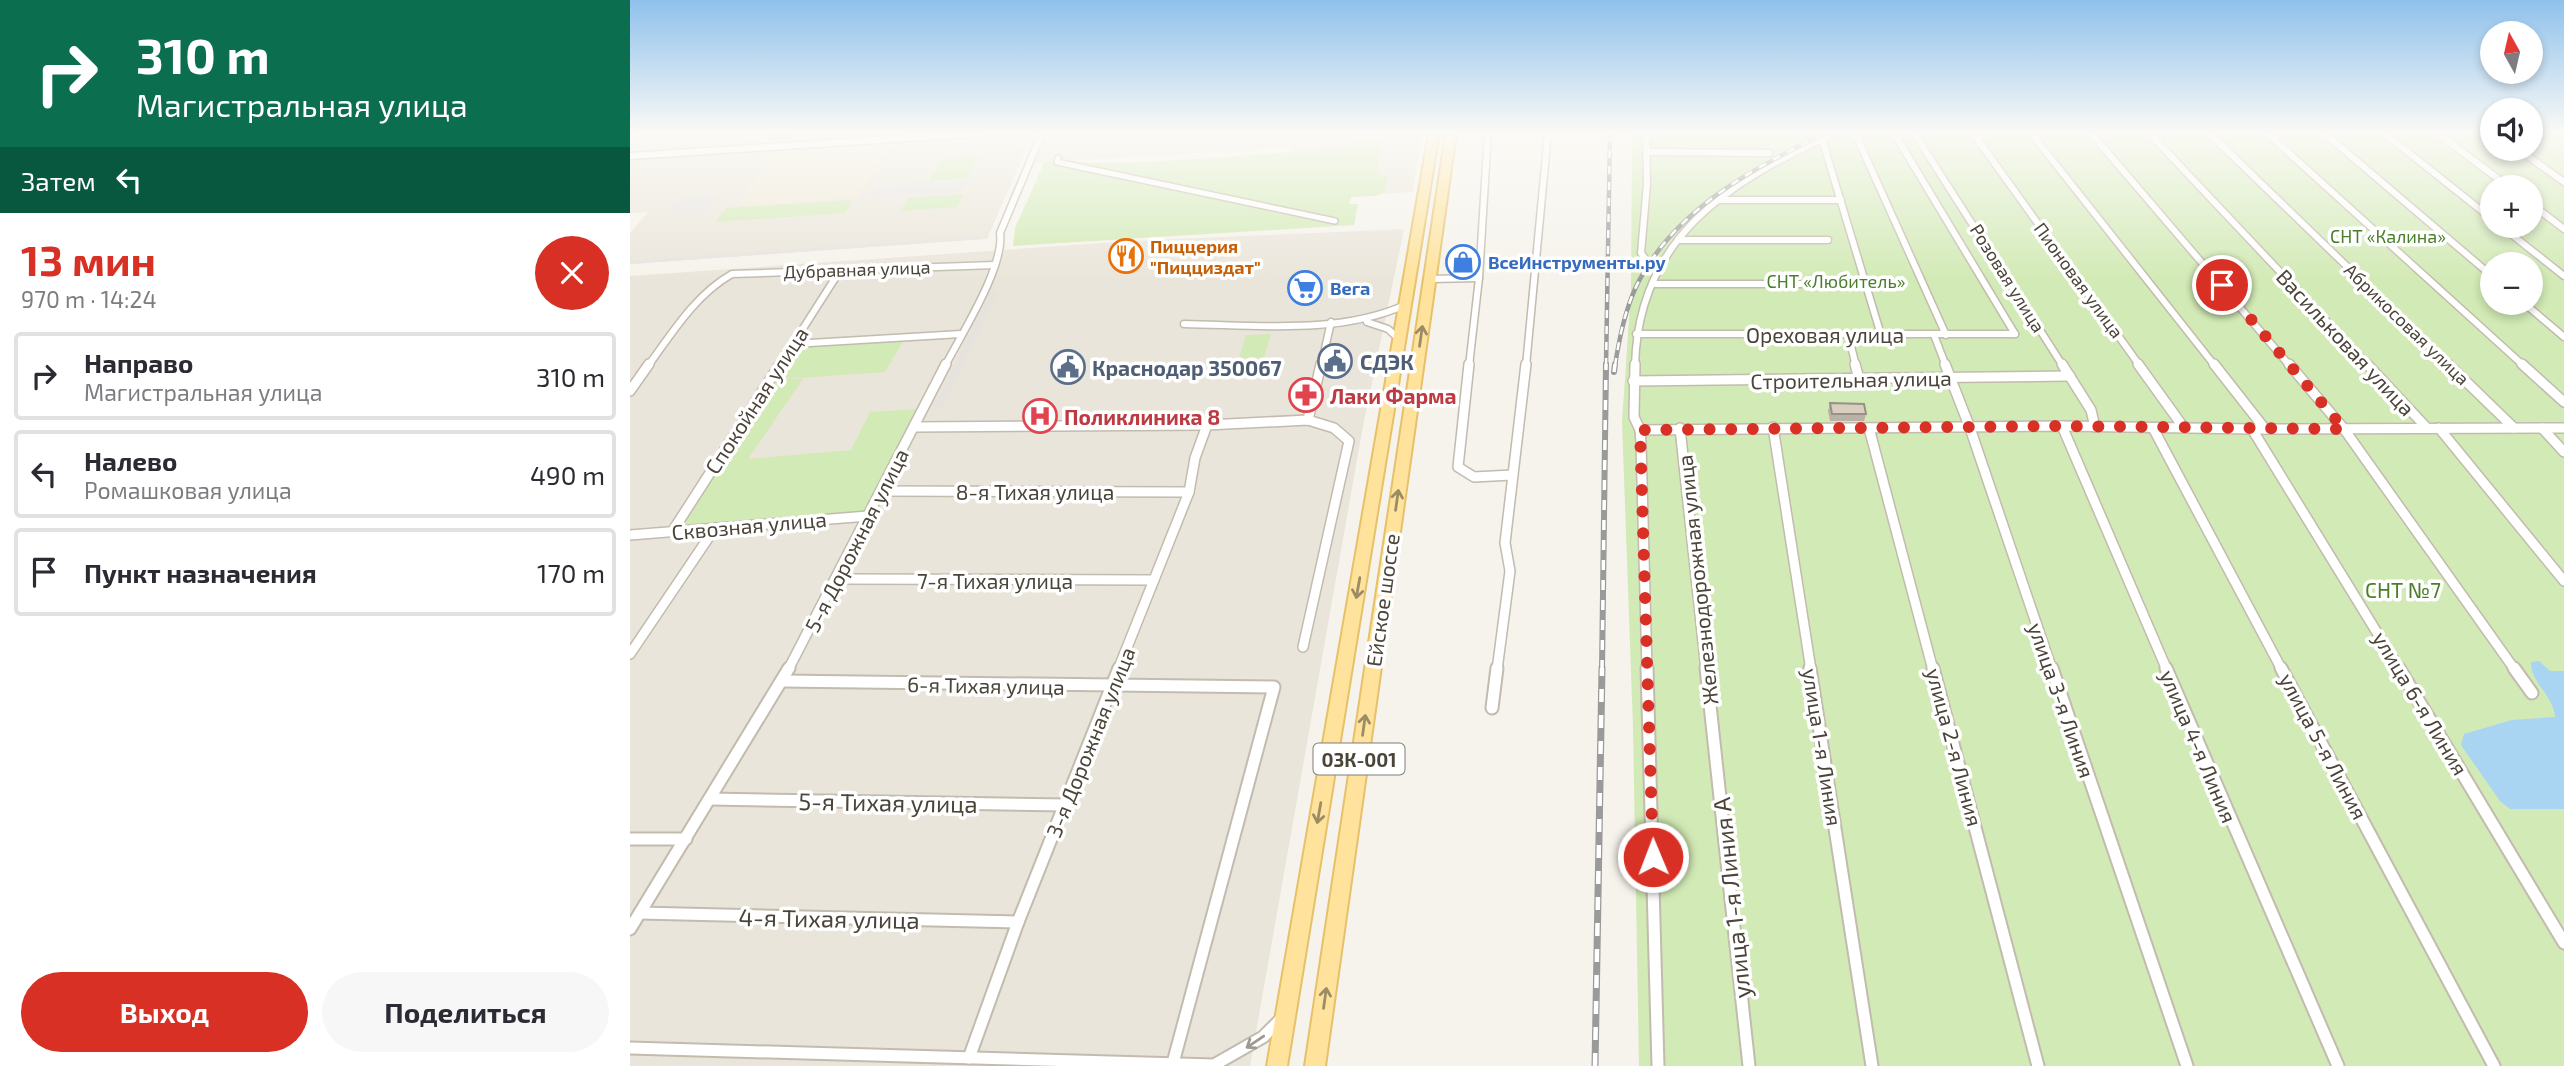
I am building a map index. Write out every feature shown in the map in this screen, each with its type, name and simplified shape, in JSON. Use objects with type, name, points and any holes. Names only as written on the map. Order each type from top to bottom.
[{"type":"main road","name":"03К-001","points":[[1400,340],[1426,183]]},
{"type":"main road","name":"Ейское шоссе","points":[[1315,1066],[1444,183]]},
{"type":"main road","name":"Ейское шоссе","points":[[1277,1066],[1400,340]]},
{"type":"street","name":"5-я Дорожная улица","points":[[630,929],[782,681],[836,579],[995,265],[1002,247],[1000,233],[1021,183]]},
{"type":"street","points":[[1155,183],[1335,221]]},
{"type":"street","points":[[1485,183],[1479,278],[1458,467],[1474,477],[1512,475]]},
{"type":"street","points":[[1492,708],[1510,572],[1505,544],[1522,411],[1543,183]]},
{"type":"street","points":[[1647,183],[1642,253],[1647,261],[1660,266]]},
{"type":"street","points":[[1658,1066],[1640,430],[1633,417],[1636,334],[1660,266],[1678,240],[1715,200],[1742,183]]},
{"type":"street","points":[[1836,183],[1881,335]]},
{"type":"street","points":[[1877,183],[1946,335]]},
{"type":"street","name":"Ореховая улица","points":[[1636,334],[2015,334],[1924,183]]},
{"type":"street","name":"Розовая улица","points":[[1946,183],[2091,410],[2095,427]]},
{"type":"street","name":"Пионовая улица","points":[[2009,183],[2185,428]]},
{"type":"street","points":[[2070,183],[2265,429]]},
{"type":"street","points":[[2134,183],[2344,429],[2532,693]]},
{"type":"street","name":"Васильковая улица","points":[[2197,183],[2427,428]]},
{"type":"street","name":"Абрикосовая улица","points":[[2260,183],[2514,428]]},
{"type":"street","points":[[2322,183],[2564,402]]},
{"type":"street","points":[[2382,183],[2480,266]]},
{"type":"street","points":[[2446,183],[2480,209]]},
{"type":"street","points":[[1715,200],[1841,200]]},
{"type":"street","points":[[2543,213],[2564,229]]},
{"type":"street","points":[[2516,238],[2564,276]]},
{"type":"street","points":[[1678,240],[1828,240]]},
{"type":"street","name":"Дубравная улица","points":[[630,391],[677,328],[719,279],[732,274],[995,265]]},
{"type":"street","name":"Спокойная улица","points":[[672,532],[841,270]]},
{"type":"street","points":[[1430,279],[1479,278]]},
{"type":"street","points":[[1655,284],[1867,284]]},
{"type":"street","points":[[1184,324],[1362,321],[1394,313],[1405,305]]},
{"type":"street","points":[[2538,315],[2564,337]]},
{"type":"street","points":[[1362,321],[1379,325],[1400,340]]},
{"type":"street","points":[[1308,420],[1331,323]]},
{"type":"street","points":[[793,344],[961,334]]},
{"type":"street","points":[[1847,334],[1859,379]]},
{"type":"street","name":"улица 3-я Линия","points":[[1934,335],[1970,428],[2187,1066]]},
{"type":"street","name":"Строительная улица","points":[[1633,381],[2070,376]]},
{"type":"street","points":[[914,428],[1206,425],[1308,420],[1334,428],[1349,440],[1303,647]]},
{"type":"street","name":"3-я Дорожная улица","points":[[969,1058],[1018,922],[1189,492],[1195,458],[1206,425]]},
{"type":"street","points":[[1640,430],[2062,426],[2252,429],[2564,428]]},
{"type":"street","name":"улица 4-я Линия","points":[[2062,426],[2338,1066]]},
{"type":"street","name":"Железнодорожная улица","points":[[1680,428],[1714,731]]},
{"type":"street","name":"улица 1-я Линия","points":[[1773,428],[1872,1066]]},
{"type":"street","name":"улица 2-я Линия","points":[[1869,428],[2038,1066]]},
{"type":"street","name":"улица 5-я Линия","points":[[2153,428],[2494,1066]]},
{"type":"street","points":[[2439,428],[2564,582]]},
{"type":"street","points":[[2542,428],[2564,452]]},
{"type":"street","name":"улица 6-я Линия","points":[[2252,429],[2450,750],[2564,943]]},
{"type":"street","name":"8-я Тихая улица","points":[[881,491],[1189,492]]},
{"type":"street","name":"Сквозная улица","points":[[630,535],[868,516]]},
{"type":"street","points":[[630,654],[715,528]]},
{"type":"street","name":"7-я Тихая улица","points":[[836,579],[1154,580]]},
{"type":"street","name":"6-я Тихая улица","points":[[782,681],[1275,687],[1173,1063]]},
{"type":"street","name":"улица 1-я Линия А","points":[[1714,731],[1749,1066]]},
{"type":"street","name":"5-я Тихая улица","points":[[710,799],[1066,805]]},
{"type":"street","points":[[630,839],[686,839]]},
{"type":"street","name":"4-я Тихая улица","points":[[640,913],[1018,922]]},
{"type":"street","points":[[630,1048],[1217,1065],[1264,1037],[1285,1014]]},
{"type":"shaded area","points":[[630,183],[1011,183],[987,239],[630,264],[630,233],[648,212],[630,213]]},
{"type":"shaded area","points":[[754,183],[866,183],[857,198],[735,207]]},
{"type":"shaded area","points":[[967,183],[962,192],[867,198],[875,186]]},
{"type":"shaded area","points":[[1290,183],[1414,183],[1413,192],[1289,199]]},
{"type":"shaded area","points":[[717,195],[705,210],[669,212],[682,197]]},
{"type":"shaded area","points":[[1404,229],[1363,426],[1250,1066],[630,1066],[630,276],[1132,241]]},
{"type":"shaded area","points":[[982,236],[980,239],[630,264],[630,261]]},
{"type":"shaded area","points":[[998,292],[941,409],[933,409],[990,293]]},
{"type":"green space","points":[[1035,183],[1386,183],[1384,192],[1376,196],[1351,197],[1349,204],[1358,204],[1354,225],[1013,246],[1015,228]]},
{"type":"green space","points":[[1632,183],[2480,183],[2480,238],[2543,238],[2543,183],[2564,183],[2564,1066],[1639,1066],[1633,727],[1622,422],[1631,289]]},
{"type":"green space","points":[[964,194],[957,207],[901,211],[909,198]]},
{"type":"green space","points":[[853,200],[845,213],[715,222],[726,208]]},
{"type":"green space","points":[[1271,334],[1264,358],[1239,358],[1246,335]]},
{"type":"green space","points":[[904,340],[885,372],[785,379],[803,379],[748,459],[851,450],[870,412],[918,409],[863,512],[680,528],[796,347]]},
{"type":"water","points":[[2539,661],[2550,671],[2564,671],[2564,809],[2510,809],[2500,801],[2461,745],[2464,734],[2512,720],[2555,717],[2551,702],[2532,669],[2531,662]]},
{"type":"building","points":[[1830,403],[1864,404],[1866,414],[1832,414]]},
{"type":"railway","points":[[1606,366],[1609,183]]},
{"type":"railway","points":[[1615,366],[1628,308],[1651,261],[1692,215],[1735,183]]},
{"type":"railway","points":[[1602,670],[1606,364]]},
{"type":"railway","points":[[1614,372],[1615,364]]},
{"type":"railway","points":[[1595,1066],[1602,668]]},
{"type":"place","name":"Пиццерия \"Пицциздат\"","points":[[1126,256]]},
{"type":"place","name":"ВсеИнструменты.ру","points":[[1463,262]]},
{"type":"place","name":"Вега","points":[[1305,288]]},
{"type":"place","name":"СДЭК","points":[[1335,361]]},
{"type":"place","name":"Краснодар 350067","points":[[1068,367]]},
{"type":"place","name":"Лаки Фарма","points":[[1306,395]]},
{"type":"place","name":"Поликлиника 8","points":[[1040,416]]},
{"type":"route","points":[[1653,857],[1640,430],[2062,426],[2344,429],[2222,285]]},
{"type":"park label","name":"СНТ «Калина»","points":[[2388,236]]},
{"type":"park label","name":"СНТ «Любитель»","points":[[1836,281]]},
{"type":"park label","name":"СНТ №7","points":[[2403,589]]}]
